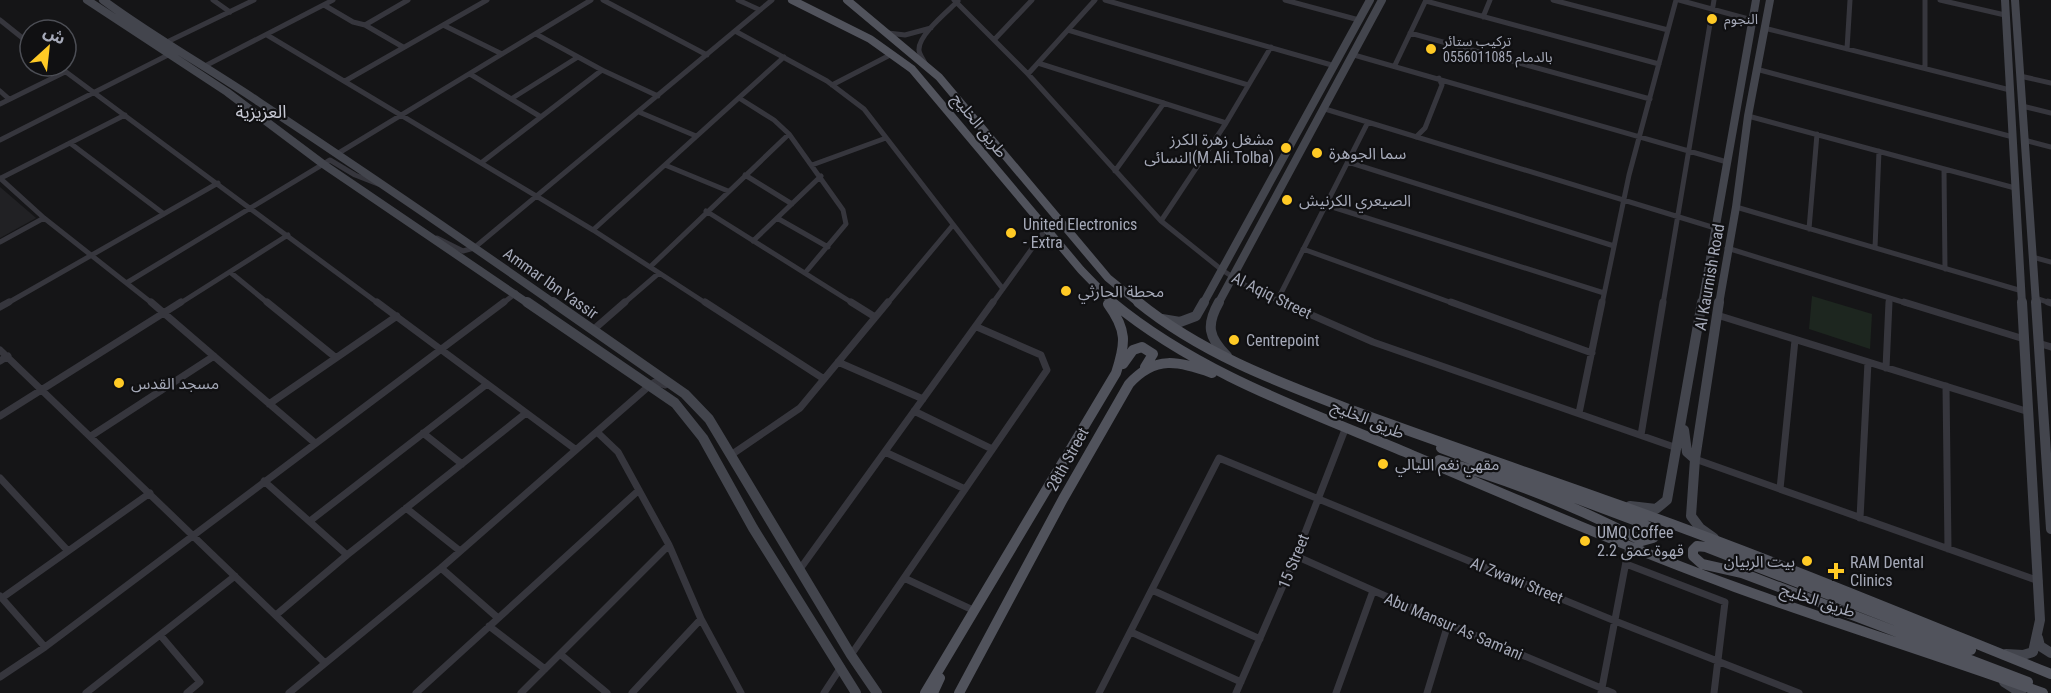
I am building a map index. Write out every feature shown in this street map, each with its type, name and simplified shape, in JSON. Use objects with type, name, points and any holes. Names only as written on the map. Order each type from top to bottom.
[{"type":"main road","name":"طريق الخليج","points":[[792,0],[850,28],[892,54],[927,85],[1092,283],[1127,315],[1214,369],[1250,387],[1629,546],[1771,600],[2043,693]]},
{"type":"main road","points":[[805,0],[850,28]]},
{"type":"main road","name":"طريق الخليج","points":[[845,0],[925,63],[1093,262],[1123,291],[1159,319],[1235,364],[1367,415],[1724,544],[2051,674]]},
{"type":"main road","name":"28th Street","points":[[925,693],[1116,373],[1125,347],[1124,331],[1116,314],[1092,283]]},
{"type":"main road","points":[[1116,373],[1137,348],[1147,349],[1153,354],[1153,358],[1144,369]]},
{"type":"main road","points":[[1144,369],[1158,364],[1178,362],[1250,387]]},
{"type":"main road","name":"28th Street","points":[[959,693],[1078,472],[1125,390],[1144,369]]},
{"type":"main road","points":[[1367,415],[1423,441],[1646,525],[1652,529],[1653,538],[1642,541],[1597,517],[1485,474],[1400,448]]},
{"type":"main road","points":[[2037,669],[1975,651],[1706,547],[1698,546],[1693,550],[1693,556],[1702,564],[1742,573],[2018,677],[2051,693]]},
{"type":"main road","name":"28th Street","points":[[933,693],[955,643]]},
{"type":"main road","name":"28th Street","points":[[953,693],[973,668]]},
{"type":"street","name":"Ammar Ibn Yassir","points":[[87,0],[227,92],[323,164],[675,403],[703,438],[753,528],[856,693]]},
{"type":"street","name":"Ammar Ibn Yassir","points":[[103,0],[388,188],[689,399],[709,419],[851,655],[877,693]]},
{"type":"street","points":[[213,0],[230,12]]},
{"type":"street","points":[[165,43],[254,0]]},
{"type":"street","points":[[203,67],[333,0]]},
{"type":"street","points":[[365,25],[408,0]]},
{"type":"street","points":[[345,81],[487,0]]},
{"type":"street","points":[[338,154],[591,0]]},
{"type":"street","points":[[603,0],[707,54]]},
{"type":"street","points":[[738,0],[760,10]]},
{"type":"street","points":[[427,233],[463,251],[474,248],[538,197],[771,0]]},
{"type":"street","points":[[994,40],[1032,0]]},
{"type":"street","points":[[1028,74],[1095,0]]},
{"type":"street","points":[[1105,0],[1335,66]]},
{"type":"street","points":[[1130,7],[1136,0]]},
{"type":"street","points":[[1285,0],[1359,20]]},
{"type":"street","points":[[1370,0],[1196,316],[1196,321],[1201,325],[1206,324],[1212,315],[1382,0]]},
{"type":"street","points":[[1483,17],[1490,0]]},
{"type":"street","points":[[1553,0],[1668,30]]},
{"type":"street","points":[[1579,413],[1624,200],[1668,30],[1678,0],[1752,20]]},
{"type":"street","points":[[1641,435],[1687,150],[1714,0]]},
{"type":"street","name":"Al Kaurnish Road","points":[[1617,504],[1652,509],[1666,504],[1678,448],[1756,0]]},
{"type":"street","name":"Al Kaurnish Road","points":[[1724,544],[1700,528],[1691,516],[1695,459],[1727,248],[1736,207],[1748,116],[1770,0]]},
{"type":"street","points":[[1847,49],[1850,0]]},
{"type":"street","points":[[1925,0],[1925,69]]},
{"type":"street","points":[[1940,0],[2006,15]]},
{"type":"street","points":[[1995,652],[2028,654],[2035,648],[2040,620],[2004,0]]},
{"type":"street","points":[[2015,0],[2051,529]]},
{"type":"street","points":[[925,63],[919,48],[931,28],[957,1]]},
{"type":"street","name":"Al Aqiq Street","points":[[957,1],[1028,74],[1161,221],[1222,270],[1250,288],[1373,342],[1678,448]]},
{"type":"street","points":[[1395,65],[1426,1],[1659,64]]},
{"type":"street","points":[[324,5],[403,47]]},
{"type":"street","points":[[0,20],[18,34]]},
{"type":"street","points":[[443,25],[502,54]]},
{"type":"street","points":[[888,33],[905,34],[931,28]]},
{"type":"street","points":[[1764,28],[2010,90]]},
{"type":"street","points":[[1068,30],[1248,85]]},
{"type":"street","points":[[735,31],[832,85],[864,109],[1003,289]]},
{"type":"street","points":[[916,32],[924,39]]},
{"type":"street","points":[[1410,33],[1650,99]]},
{"type":"street","points":[[536,34],[602,70],[658,96]]},
{"type":"street","points":[[267,35],[592,230],[824,379]]},
{"type":"street","points":[[1161,221],[1226,123],[1271,48]]},
{"type":"street","points":[[832,85],[892,54]]},
{"type":"street","points":[[0,140],[168,55]]},
{"type":"street","points":[[1354,55],[1727,162]]},
{"type":"street","points":[[511,99],[578,57]]},
{"type":"street","points":[[592,230],[784,57]]},
{"type":"street","points":[[1038,63],[1226,123]]},
{"type":"street","points":[[1756,69],[2013,137]]},
{"type":"street","points":[[482,163],[602,70]]},
{"type":"street","points":[[470,74],[541,117]]},
{"type":"street","points":[[2020,76],[2051,83]]},
{"type":"street","points":[[0,104],[53,78]]},
{"type":"street","points":[[73,78],[575,449]]},
{"type":"street","points":[[1416,136],[1425,128],[1442,85],[1439,78]]},
{"type":"street","points":[[0,91],[9,99]]},
{"type":"street","points":[[739,98],[774,120],[789,134],[843,210],[846,224],[805,273]]},
{"type":"street","points":[[1115,171],[1164,103]]},
{"type":"street","points":[[2022,106],[2051,113]]},
{"type":"street","points":[[1325,109],[1715,228],[1725,234],[1722,261],[1724,271]]},
{"type":"street","points":[[639,112],[696,136]]},
{"type":"street","points":[[125,115],[1,180],[44,218],[128,282],[315,443]]},
{"type":"street","points":[[1748,116],[2016,188]]},
{"type":"street","points":[[1278,299],[1368,122]]},
{"type":"street","points":[[650,267],[789,134]]},
{"type":"street","points":[[1809,229],[1817,134]]},
{"type":"street","points":[[2013,137],[2027,175]]},
{"type":"street","points":[[812,165],[886,138]]},
{"type":"street","points":[[2024,140],[2051,147]]},
{"type":"street","points":[[70,143],[164,214]]},
{"type":"street","points":[[1875,248],[1879,151]]},
{"type":"street","points":[[128,282],[330,160],[355,175],[388,188]]},
{"type":"street","points":[[1348,162],[1614,246]]},
{"type":"street","points":[[665,165],[728,191]]},
{"type":"street","points":[[1944,169],[1945,268]]},
{"type":"street","points":[[745,175],[792,204]]},
{"type":"street","points":[[753,241],[821,176]]},
{"type":"street","points":[[0,306],[95,255],[218,183]]},
{"type":"street","points":[[1326,205],[1604,293]]},
{"type":"street","points":[[1736,207],[2022,291]]},
{"type":"street","points":[[706,211],[875,317]]},
{"type":"street","points":[[0,242],[44,218]]},
{"type":"street","points":[[777,218],[828,247]]},
{"type":"street","points":[[731,455],[800,408],[953,225]]},
{"type":"street","points":[[800,569],[1046,229]]},
{"type":"street","points":[[0,416],[288,236]]},
{"type":"street","points":[[1727,248],[2024,339]]},
{"type":"street","points":[[1303,249],[1592,353]]},
{"type":"street","points":[[2032,257],[2051,262]]},
{"type":"street","points":[[230,272],[335,357]]},
{"type":"street","points":[[592,330],[659,273]]},
{"type":"street","points":[[0,677],[45,647],[516,293]]},
{"type":"street","points":[[1886,368],[1889,298]]},
{"type":"street","points":[[2035,298],[2051,303]]},
{"type":"street","points":[[2023,311],[2038,343],[2051,347]]},
{"type":"street","points":[[1212,315],[1209,327],[1212,340],[1235,364]]},
{"type":"street","points":[[1717,315],[2029,412]]},
{"type":"street","points":[[268,404],[397,316]]},
{"type":"street","points":[[1159,319],[1180,322],[1196,316]]},
{"type":"street","points":[[851,655],[1047,370],[1041,355],[976,327]]},
{"type":"street","points":[[1780,489],[1795,340]]},
{"type":"street","points":[[0,350],[9,356],[325,663]]},
{"type":"street","points":[[0,361],[9,356]]},
{"type":"street","points":[[91,436],[214,356]]},
{"type":"street","points":[[1860,518],[1868,362]]},
{"type":"street","points":[[838,363],[923,399]]},
{"type":"street","points":[[289,693],[460,551],[649,386],[655,382],[661,382],[689,399]]},
{"type":"street","points":[[310,521],[487,384]]},
{"type":"street","points":[[1946,386],[1948,549]]},
{"type":"street","points":[[1684,410],[1687,452],[1695,459],[2039,581]]},
{"type":"street","points":[[914,411],[992,449]]},
{"type":"street","points":[[276,615],[347,555],[526,413]]},
{"type":"street","name":"15 Street","points":[[1236,693],[1296,556],[1346,427]]},
{"type":"street","points":[[597,432],[618,452],[669,545],[701,619],[738,691]]},
{"type":"street","points":[[423,433],[462,464]]},
{"type":"street","points":[[885,452],[965,489]]},
{"type":"street","name":"Al Zwawi Street","points":[[1152,590],[1219,458],[1615,621],[1798,693]]},
{"type":"street","points":[[0,478],[68,551]]},
{"type":"street","points":[[264,481],[347,555]]},
{"type":"street","points":[[416,693],[639,490]]},
{"type":"street","points":[[45,647],[1,597],[150,493]]},
{"type":"street","points":[[406,508],[460,551]]},
{"type":"street","points":[[521,693],[669,545]]},
{"type":"street","points":[[1601,691],[1629,546]]},
{"type":"street","name":"Abu Mansur As Sam'ani","points":[[1296,556],[1601,691],[1613,693]]},
{"type":"street","points":[[1626,564],[1725,602],[1714,693]]},
{"type":"street","points":[[441,567],[498,618]]},
{"type":"street","points":[[86,693],[235,576]]},
{"type":"street","points":[[904,578],[975,611]]},
{"type":"street","points":[[1099,693],[1152,590],[1260,639]]},
{"type":"street","points":[[1336,693],[1372,591]]},
{"type":"street","points":[[632,693],[701,619]]},
{"type":"street","points":[[1430,692],[1448,624]]},
{"type":"street","points":[[489,626],[545,669]]},
{"type":"street","points":[[1131,632],[1241,682]]},
{"type":"street","points":[[2038,635],[2040,646],[2051,653]]},
{"type":"street","points":[[161,636],[200,682],[187,693]]},
{"type":"street","points":[[560,654],[607,693]]},
{"type":"street","points":[[824,693],[841,666]]},
{"type":"street","points":[[1992,674],[2021,693]]},
{"type":"shaded area","points":[[0,187],[36,218],[0,238]]},
{"type":"shaded area","points":[[1812,296],[1872,314],[1870,349],[1809,329]]},
{"type":"place","name":"النجوم","points":[[1712,19]]},
{"type":"place","name":"تركيب ستائر بالدمام 0556011085","points":[[1431,49]]},
{"type":"place","name":"مشغل زهرة الكرز النسائى(M.Ali.Tolba)","points":[[1286,148]]},
{"type":"place","name":"سما الجوهرة","points":[[1317,153]]},
{"type":"place","name":"الصيعري الكرنيش","points":[[1287,200]]},
{"type":"place","name":"United Electronics - Extra","points":[[1011,233]]},
{"type":"place","name":"محطة الحارثي","points":[[1066,291]]},
{"type":"place","name":"Centrepoint","points":[[1234,340]]},
{"type":"place","name":"مسجد القدس","points":[[119,383]]},
{"type":"place","name":"مقهي نغم الليالي","points":[[1383,464]]},
{"type":"place","name":"UMQ Coffee 2.2 قهوة عمق","points":[[1585,541]]},
{"type":"place","name":"بيت الربيان","points":[[1807,561]]},
{"type":"place","name":"RAM Dental Clinics","points":[[1836,571]]},
{"type":"district","name":"العزيزية","points":[[261,112]]}]
